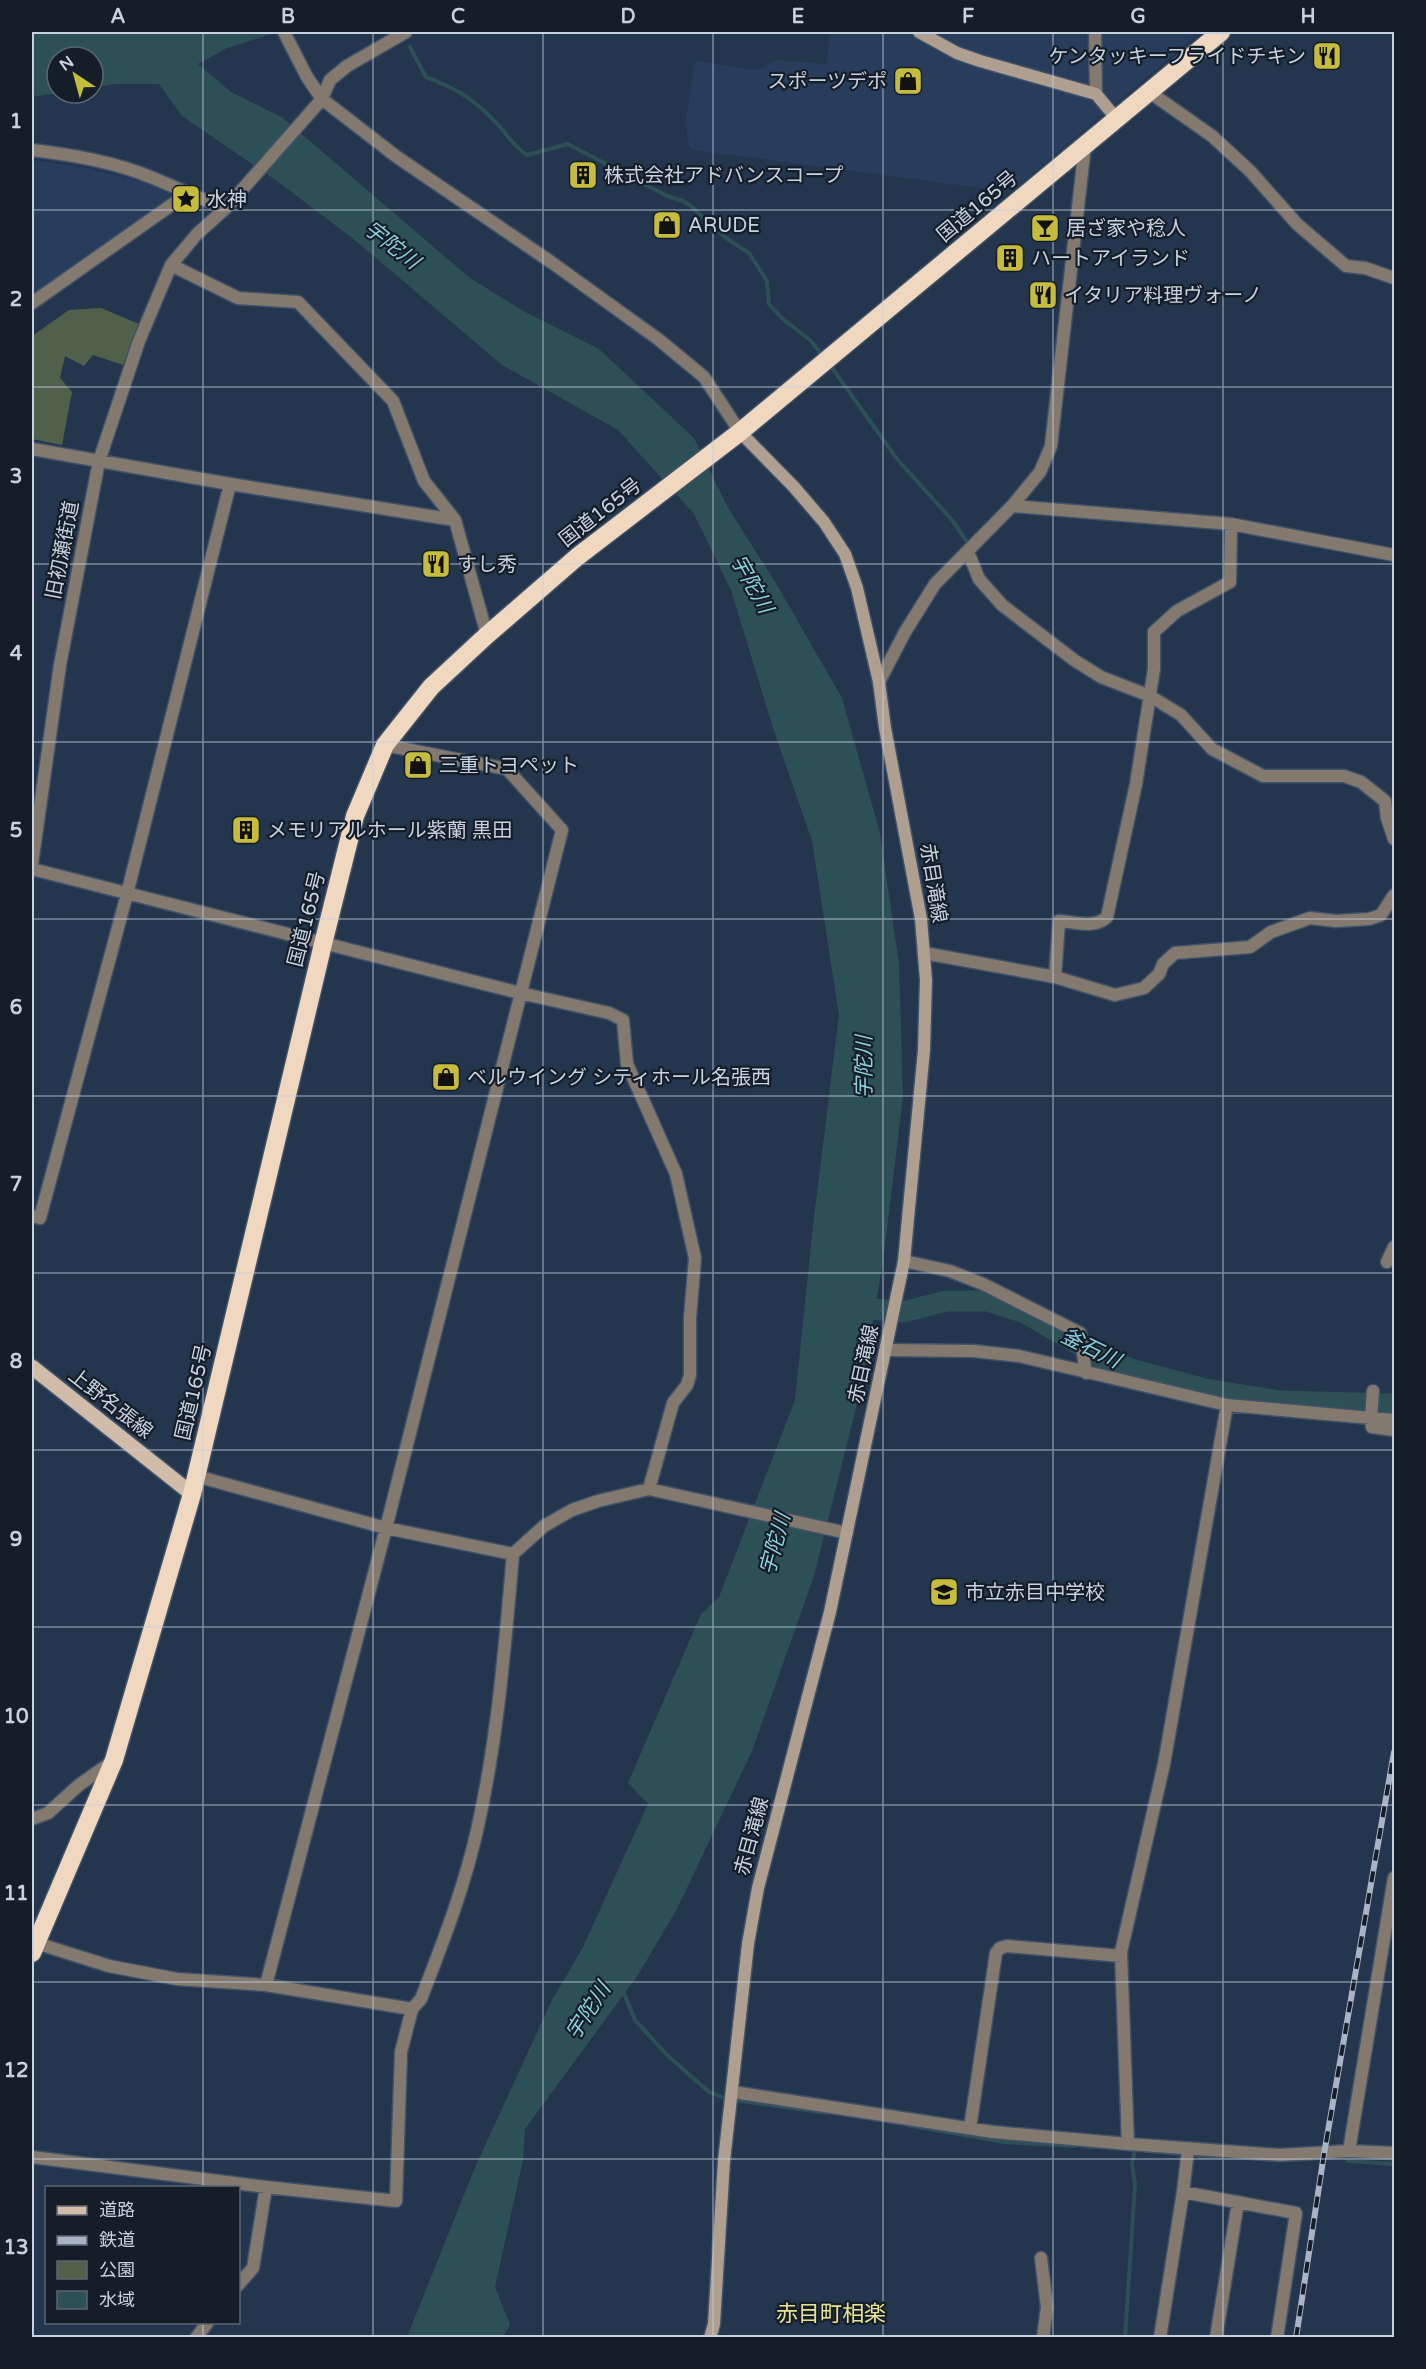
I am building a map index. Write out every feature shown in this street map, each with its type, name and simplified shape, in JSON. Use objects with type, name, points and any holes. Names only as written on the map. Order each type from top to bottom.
[{"type":"highway","name":"国道165号","points":[[34,1948],[114,1760],[194,1485],[355,816],[385,745],[431,687],[577,557],[734,437],[1221,32]]},
{"type":"main road","points":[[919,32],[947,48],[980,61],[1096,94],[1116,118]]},
{"type":"main road","name":"赤目滝線","points":[[710,2337],[714,2324],[724,2161],[733,2099],[748,1944],[758,1888],[830,1612],[843,1532],[887,1350],[904,1261],[924,1050],[926,980],[921,918],[885,728],[879,682],[857,588],[845,554],[824,522],[794,487],[734,437]]},
{"type":"main road","name":"上野名張線","points":[[32,1367],[194,1485]]},
{"type":"street","points":[[284,32],[318,103],[551,262],[658,339],[704,377],[734,437]]},
{"type":"street","name":"旧初瀬街道","points":[[32,864],[60,665],[99,461],[122,389],[171,265],[197,234],[228,206],[318,103],[330,80],[347,66],[406,32]]},
{"type":"street","points":[[1095,32],[1096,94]]},
{"type":"street","points":[[1148,91],[1212,136],[1250,171],[1297,224],[1346,266],[1365,268],[1395,278]]},
{"type":"street","points":[[879,682],[905,632],[935,584],[1012,506],[1040,472],[1051,446],[1085,146]]},
{"type":"street","points":[[32,150],[102,161],[152,177],[187,194],[228,206]]},
{"type":"street","points":[[32,303],[187,194]]},
{"type":"street","points":[[171,265],[238,298],[298,302],[393,401],[424,481],[455,520],[487,635]]},
{"type":"street","points":[[32,449],[455,520]]},
{"type":"street","points":[[32,1216],[40,1218],[127,894],[230,484]]},
{"type":"street","points":[[1012,506],[1231,524],[1395,555]]},
{"type":"street","points":[[1055,977],[1059,921],[1090,924],[1100,923],[1107,917],[1136,784],[1154,669],[1154,632],[1177,610],[1230,582],[1231,524]]},
{"type":"street","points":[[968,552],[979,579],[1002,605],[1074,660],[1101,677],[1149,696],[1181,715],[1212,749],[1263,776],[1344,776],[1361,782],[1385,801],[1387,818],[1395,839]]},
{"type":"street","points":[[266,1985],[386,1528],[562,830],[507,769],[385,745]]},
{"type":"street","points":[[32,869],[323,944],[609,1013],[623,1020],[627,1064],[676,1174],[695,1258],[690,1318],[690,1375],[687,1385],[673,1403],[649,1489]]},
{"type":"street","points":[[924,953],[1055,977],[1115,995],[1144,987],[1159,974],[1163,964],[1175,953],[1250,947],[1271,932],[1310,918],[1336,921],[1369,919],[1381,915],[1395,895]]},
{"type":"street","points":[[1387,1262],[1395,1247]]},
{"type":"street","points":[[904,1261],[950,1271],[983,1284],[1080,1333],[1086,1373]]},
{"type":"street","points":[[887,1350],[974,1352],[1019,1356],[1227,1405],[1371,1416],[1395,1420]]},
{"type":"street","points":[[1374,1393],[1372,1427],[1395,1430]]},
{"type":"street","points":[[1128,2144],[1121,1956],[1164,1764],[1227,1405]]},
{"type":"street","points":[[194,1485],[513,1554]]},
{"type":"street","points":[[32,2157],[396,2201],[401,2052],[412,2009],[421,2000],[462,1890],[478,1826],[494,1742],[513,1554],[544,1526],[572,1510],[598,1501],[649,1489],[843,1532]]},
{"type":"street","points":[[32,1819],[48,1813],[79,1785],[114,1760]]},
{"type":"street","points":[[1349,2151],[1395,1878]]},
{"type":"street","points":[[970,2128],[996,1953],[1000,1948],[1006,1946],[1121,1956]]},
{"type":"street","points":[[34,1948],[177,1979],[266,1985],[412,2009]]},
{"type":"street","points":[[733,2099],[970,2128],[1188,2150],[1280,2155],[1349,2151],[1395,2153]]},
{"type":"street","points":[[1160,2337],[1188,2150]]},
{"type":"street","points":[[240,2283],[253,2268],[266,2187]]},
{"type":"street","points":[[1183,2193],[1296,2213],[1277,2337]]},
{"type":"street","points":[[1216,2337],[1238,2202]]},
{"type":"street","points":[[1041,2258],[1047,2307],[1043,2337]]},
{"type":"street","points":[[196,2337],[206,2324]]},
{"type":"shaded area","points":[[830,32],[1200,32],[1011,192],[690,148],[685,125],[695,61],[758,70],[776,60],[827,64]]},
{"type":"shaded area","points":[[32,160],[88,168],[142,182],[175,196],[32,298]]},
{"type":"green space","points":[[101,308],[139,324],[123,365],[93,355],[84,366],[65,356],[60,378],[72,392],[62,445],[32,439],[32,336],[69,310]]},
{"type":"water","name":"宇陀川","points":[[32,32],[278,32],[227,48],[198,64],[231,92],[283,118],[470,278],[525,312],[599,349],[694,438],[727,506],[777,585],[842,698],[880,833],[899,964],[903,1096],[883,1262],[862,1384],[814,1576],[752,1751],[677,1909],[638,1975],[525,2129],[523,2160],[495,2287],[510,2325],[503,2337],[407,2337],[476,2165],[552,2000],[583,1947],[648,1804],[628,1783],[701,1614],[719,1597],[795,1400],[813,1225],[839,1015],[812,841],[773,728],[731,590],[694,514],[618,430],[502,365],[356,241],[277,181],[182,116],[159,84],[105,86],[105,45],[45,45],[45,95],[32,97]]},
{"type":"waterway","points":[[410,47],[426,77],[448,86],[475,103],[527,155],[568,144],[667,196],[691,206],[726,238],[749,253],[767,281],[769,304],[783,319],[810,340],[824,357]]},
{"type":"waterway","points":[[830,365],[897,459],[952,520],[968,543]]},
{"type":"waterway","name":"釜石川","points":[[845,1306],[903,1312],[946,1301],[988,1301],[1025,1313],[1102,1358],[1134,1370],[1205,1389],[1281,1401],[1394,1404]]},
{"type":"waterway","name":"宇陀川","points":[[623,1991],[635,2020],[667,2055],[709,2092],[727,2099]]},
{"type":"waterway","points":[[734,2100],[828,2113]]},
{"type":"waterway","points":[[907,2125],[1004,2142],[1075,2146]]},
{"type":"waterway","points":[[1088,2147],[1098,2147]]},
{"type":"waterway","points":[[1125,2338],[1135,2185],[1132,2164],[1135,2149],[1133,2149]]},
{"type":"waterway","points":[[1162,2152],[1180,2154]]},
{"type":"waterway","points":[[1198,2157],[1239,2158]]},
{"type":"waterway","points":[[1348,2161],[1394,2164]]},
{"type":"railway","points":[[1296,2338],[1324,2154],[1394,1752]]},
{"type":"place","name":"ケンタッキーフライドチキン","points":[[1327,56]]},
{"type":"place","name":"スポーツデポ","points":[[908,81]]},
{"type":"place","name":"株式会社アドバンスコープ","points":[[583,175]]},
{"type":"place","name":"水神","points":[[186,199]]},
{"type":"place","name":"ARUDE","points":[[667,225]]},
{"type":"place","name":"居ざ家や稔人","points":[[1045,228]]},
{"type":"place","name":"ハートアイランド","points":[[1010,258]]},
{"type":"place","name":"イタリア料理ヴォーノ","points":[[1043,295]]},
{"type":"place","name":"すし秀","points":[[436,564]]},
{"type":"place","name":"三重トヨペット","points":[[418,765]]},
{"type":"place","name":"メモリアルホール紫蘭 黒田","points":[[246,830]]},
{"type":"place","name":"ベルウイング シティホール名張西","points":[[446,1077]]},
{"type":"place","name":"市立赤目中学校","points":[[944,1592]]},
{"type":"district","name":"赤目町相楽","points":[[831,2313]]}]
